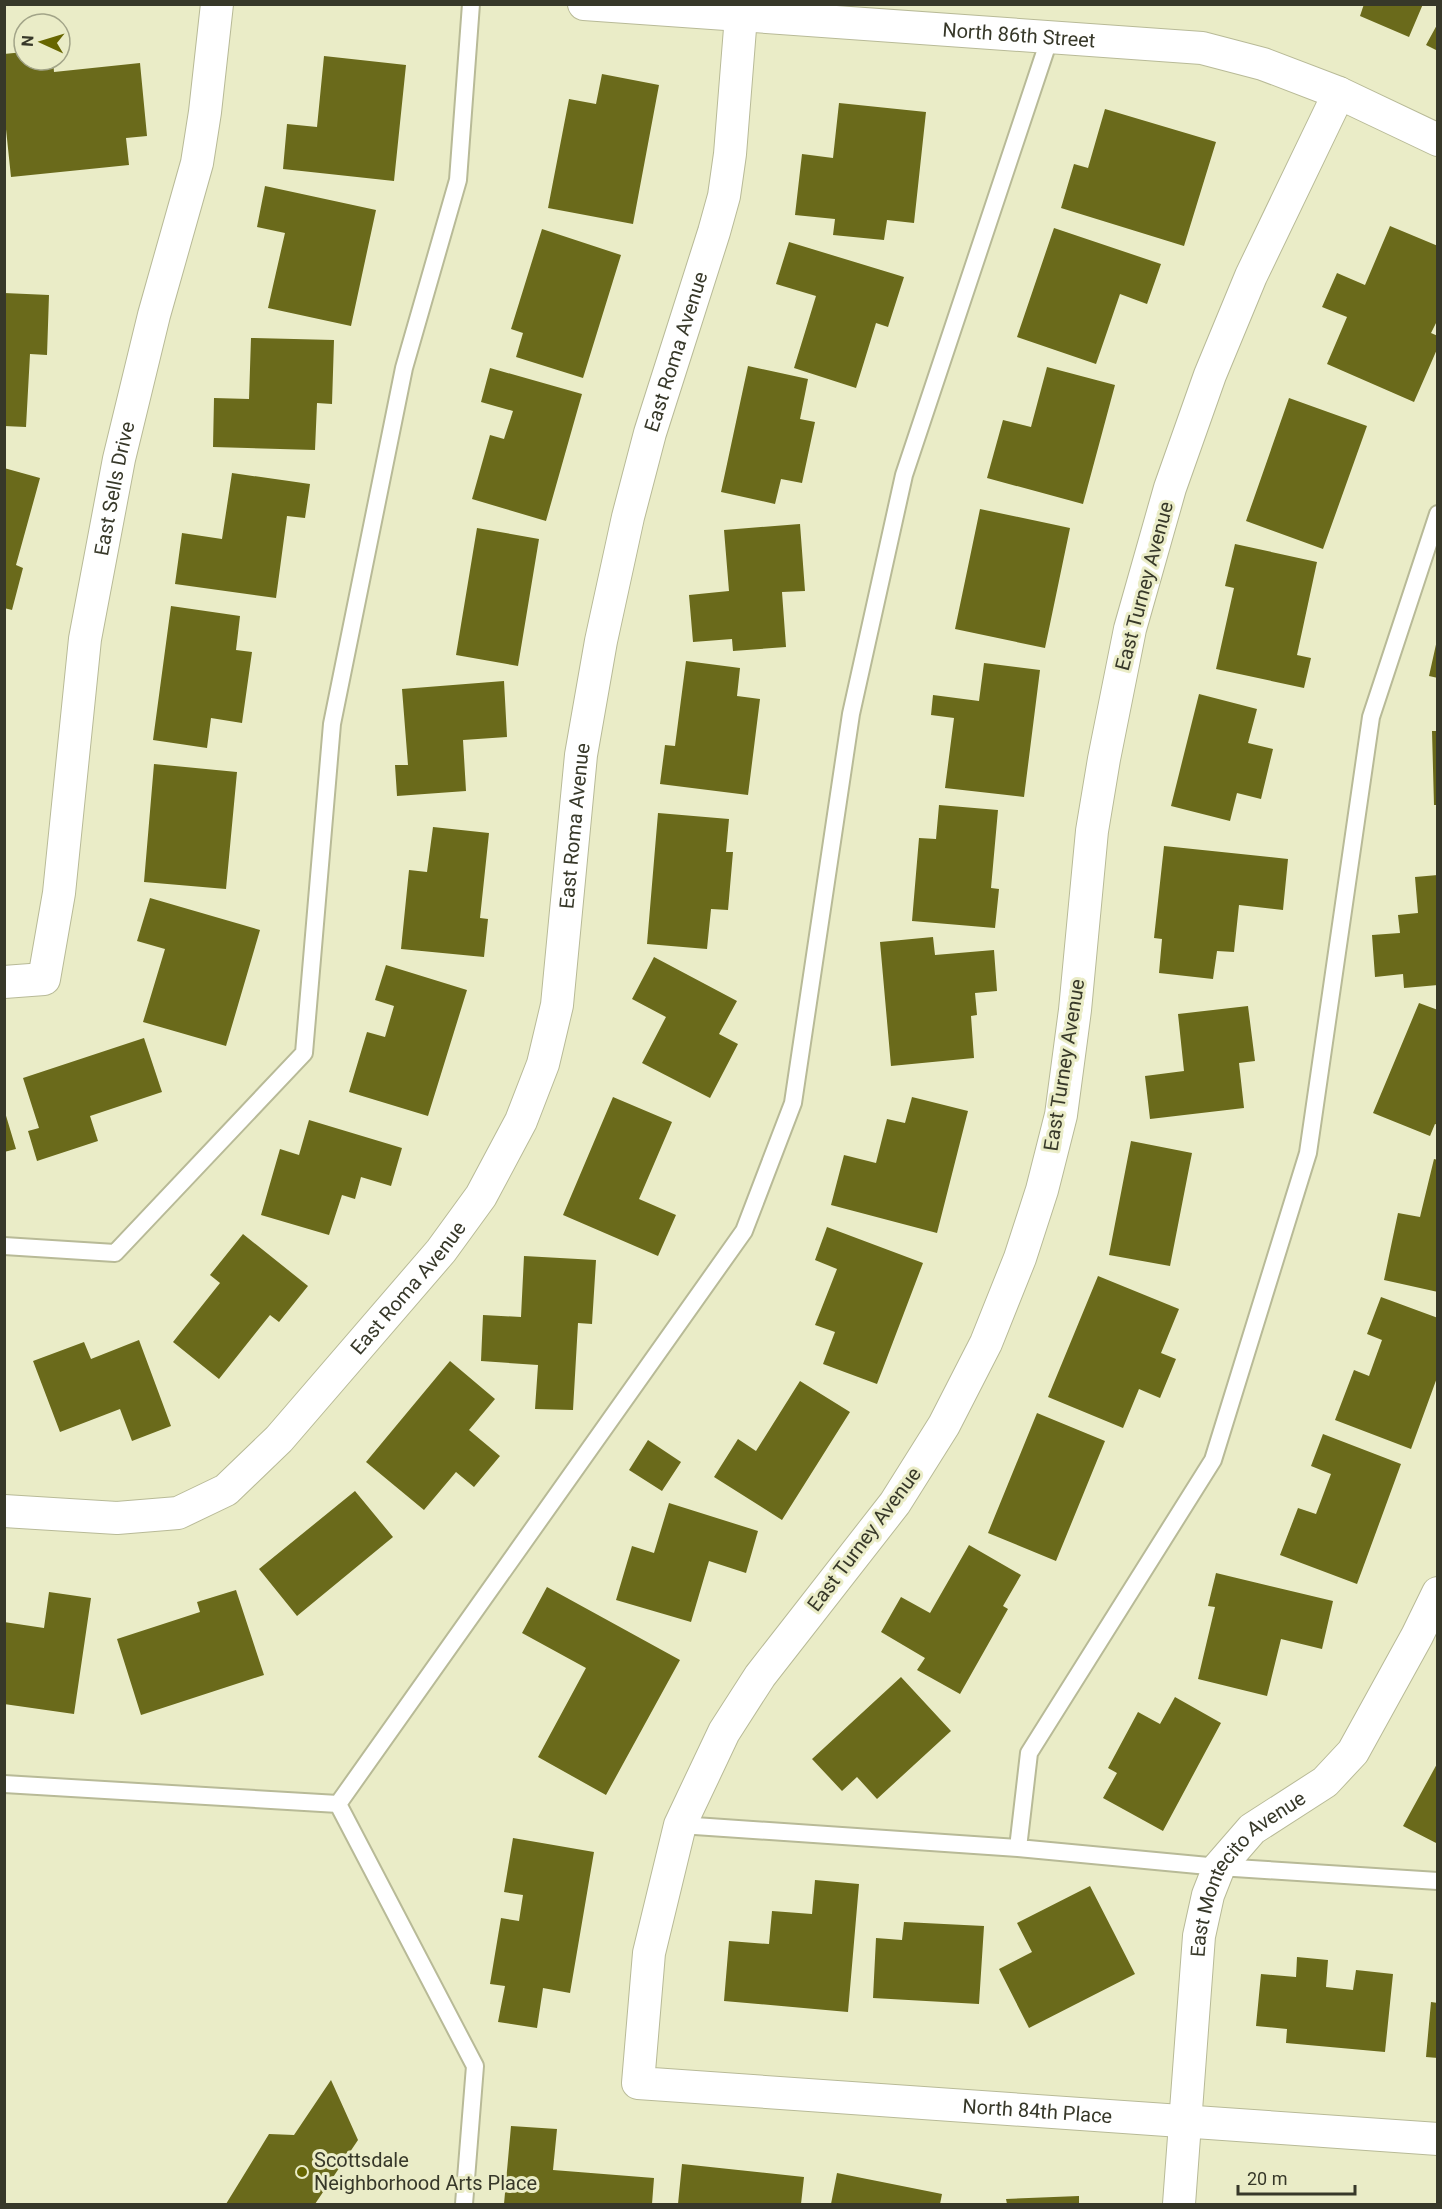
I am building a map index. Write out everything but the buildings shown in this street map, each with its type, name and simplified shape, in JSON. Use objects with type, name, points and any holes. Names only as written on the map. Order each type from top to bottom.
[{"type":"street","name":"East Sells Drive","points":[[4,982],[44,979],[59,893],[85,639],[119,459],[154,315],[197,163],[217,4]]},
{"type":"street","name":"North 86th Street","points":[[584,4],[1202,48],[1263,64],[1339,93],[1437,140]]},
{"type":"street","name":"East Roma Avenue","points":[[4,1510],[117,1518],[178,1513],[226,1490],[279,1439],[441,1251],[481,1196],[525,1112],[543,1064],[556,1005],[581,755],[601,641],[628,517],[650,433],[724,196],[730,154],[741,16]]},
{"type":"street","name":"East Turney Avenue","points":[[638,2083],[649,1953],[680,1825],[724,1732],[754,1685],[896,1503],[944,1425],[986,1343],[1020,1258],[1042,1190],[1061,1115],[1076,1010],[1092,831],[1130,629],[1170,488],[1210,375],[1251,276],[1339,93]]},
{"type":"street","name":"East Montecito Avenue","points":[[1179,2205],[1199,1936],[1208,1895],[1219,1867],[1252,1829],[1325,1782],[1353,1752],[1417,1636],[1437,1593]]},
{"type":"street","name":"North 84th Place","points":[[638,2083],[1437,2139]]},
{"type":"lane","points":[[4,1246],[115,1253],[304,1053],[332,724],[404,368],[458,180],[471,4]]},
{"type":"lane","points":[[338,1804],[744,1231],[794,1103],[851,714],[904,475],[1050,37]]},
{"type":"lane","points":[[1018,1848],[1029,1753],[1213,1460],[1308,1153],[1371,717],[1437,514]]},
{"type":"lane","points":[[4,1784],[338,1804]]},
{"type":"lane","points":[[338,1804],[475,2066],[464,2205]]},
{"type":"lane","points":[[680,1825],[1018,1848],[1219,1867],[1437,1881]]},
{"type":"place","name":"Scottsdale Neighborhood Arts Place","points":[[302,2172]]}]
